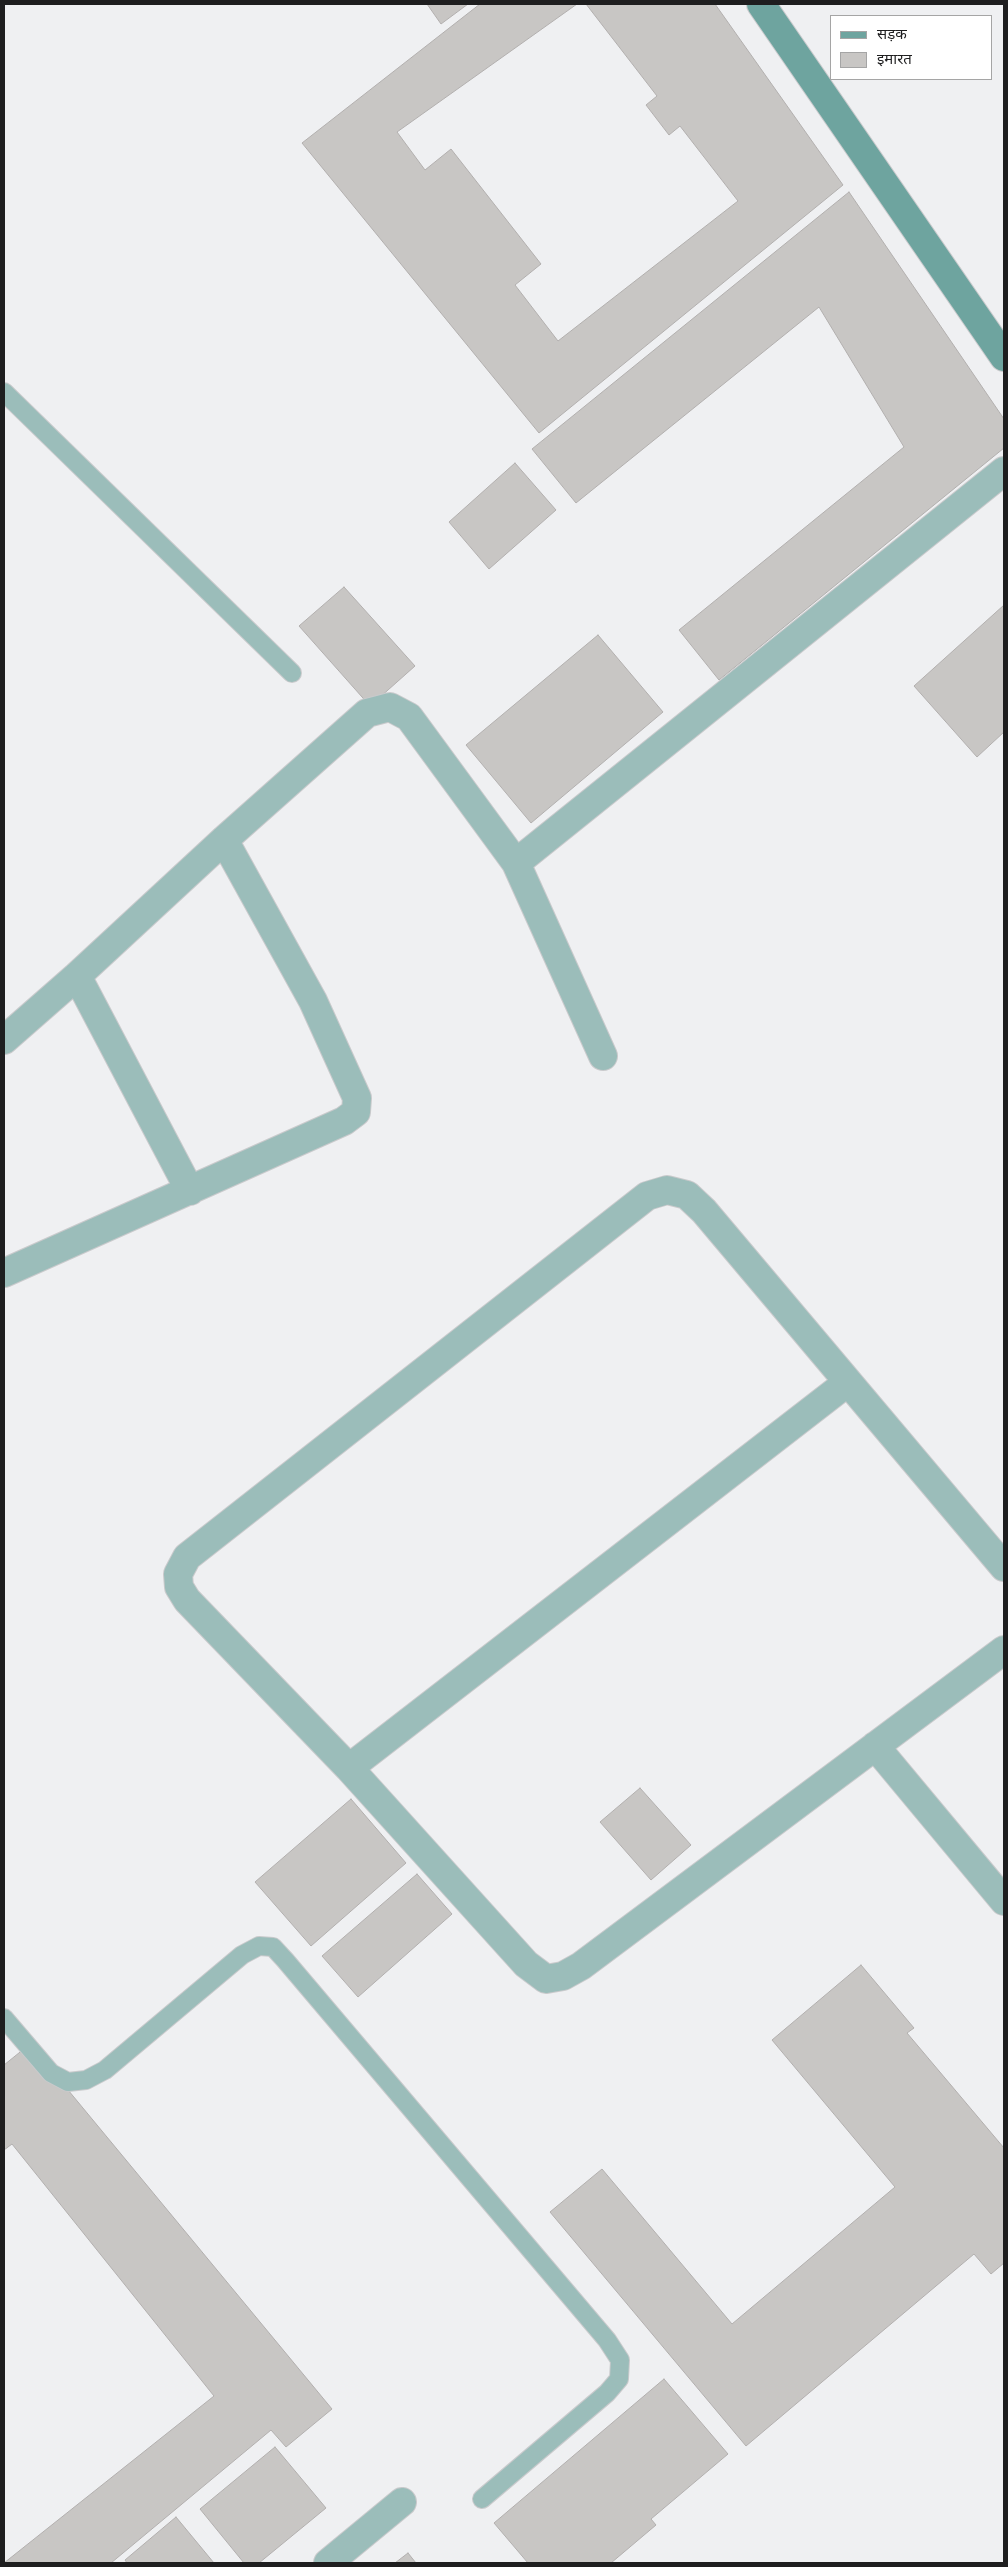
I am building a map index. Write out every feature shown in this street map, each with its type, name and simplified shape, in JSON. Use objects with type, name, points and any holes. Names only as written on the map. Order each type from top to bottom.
[{"type":"street","points":[[761,4],[1004,357]]},
{"type":"street","points":[[516,863],[1004,471]]},
{"type":"street","points":[[4,1040],[367,713],[390,707],[410,717],[516,863],[603,1056]]},
{"type":"street","points":[[4,1273],[344,1121],[356,1112],[357,1098],[313,1001],[224,840]]},
{"type":"street","points":[[77,976],[190,1191]]},
{"type":"street","points":[[1004,1567],[704,1211],[687,1195],[667,1190],[647,1196],[187,1558],[178,1574],[179,1587],[187,1600],[349,1768],[526,1964],[546,1978],[563,1976],[581,1966],[1004,1650]]},
{"type":"street","points":[[349,1768],[848,1382]]},
{"type":"street","points":[[875,1746],[1004,1901]]},
{"type":"street","points":[[328,2563],[402,2502]]},
{"type":"lane","points":[[4,392],[292,673]]},
{"type":"lane","points":[[4,2018],[51,2073],[68,2082],[86,2080],[105,2070],[242,1955],[258,1946],[272,1947],[285,1960],[601,2333],[620,2360],[619,2379],[607,2393],[482,2499]]},
{"type":"building","points":[[427,4],[468,4],[441,24]]},
{"type":"building","points":[[480,4],[577,4],[397,132],[425,170],[451,149],[541,264],[515,285],[558,341],[738,201],[680,126],[669,135],[646,105],[657,96],[586,4],[715,4],[843,185],[539,433],[302,143]]},
{"type":"building","points":[[849,192],[1004,419],[1004,448],[719,680],[679,630],[904,447],[819,307],[576,503],[532,449]]},
{"type":"building","points":[[515,463],[556,510],[489,569],[449,522]]},
{"type":"building","points":[[344,587],[415,666],[370,706],[299,626]]},
{"type":"building","points":[[1004,605],[1004,732],[977,757],[914,686]]},
{"type":"building","points":[[598,635],[663,712],[531,823],[466,745]]},
{"type":"building","points":[[640,1788],[691,1845],[651,1880],[600,1822]]},
{"type":"building","points":[[351,1799],[406,1863],[311,1946],[255,1882]]},
{"type":"building","points":[[417,1874],[452,1914],[358,1997],[322,1956]]},
{"type":"building","points":[[861,1965],[914,2028],[907,2033],[1004,2148],[1004,2263],[991,2274],[974,2254],[746,2446],[550,2212],[602,2169],[732,2324],[895,2187],[772,2040]]},
{"type":"building","points":[[30,2044],[332,2409],[286,2447],[271,2430],[111,2563],[4,2563],[214,2396],[12,2144],[4,2150],[4,2065]]},
{"type":"building","points":[[664,2379],[728,2454],[651,2519],[656,2525],[611,2563],[528,2563],[494,2523]]},
{"type":"building","points":[[275,2447],[326,2508],[259,2563],[244,2563],[200,2509]]},
{"type":"building","points":[[176,2517],[214,2563],[127,2563],[125,2560]]},
{"type":"building","points":[[408,2553],[416,2563],[395,2563]]}]
